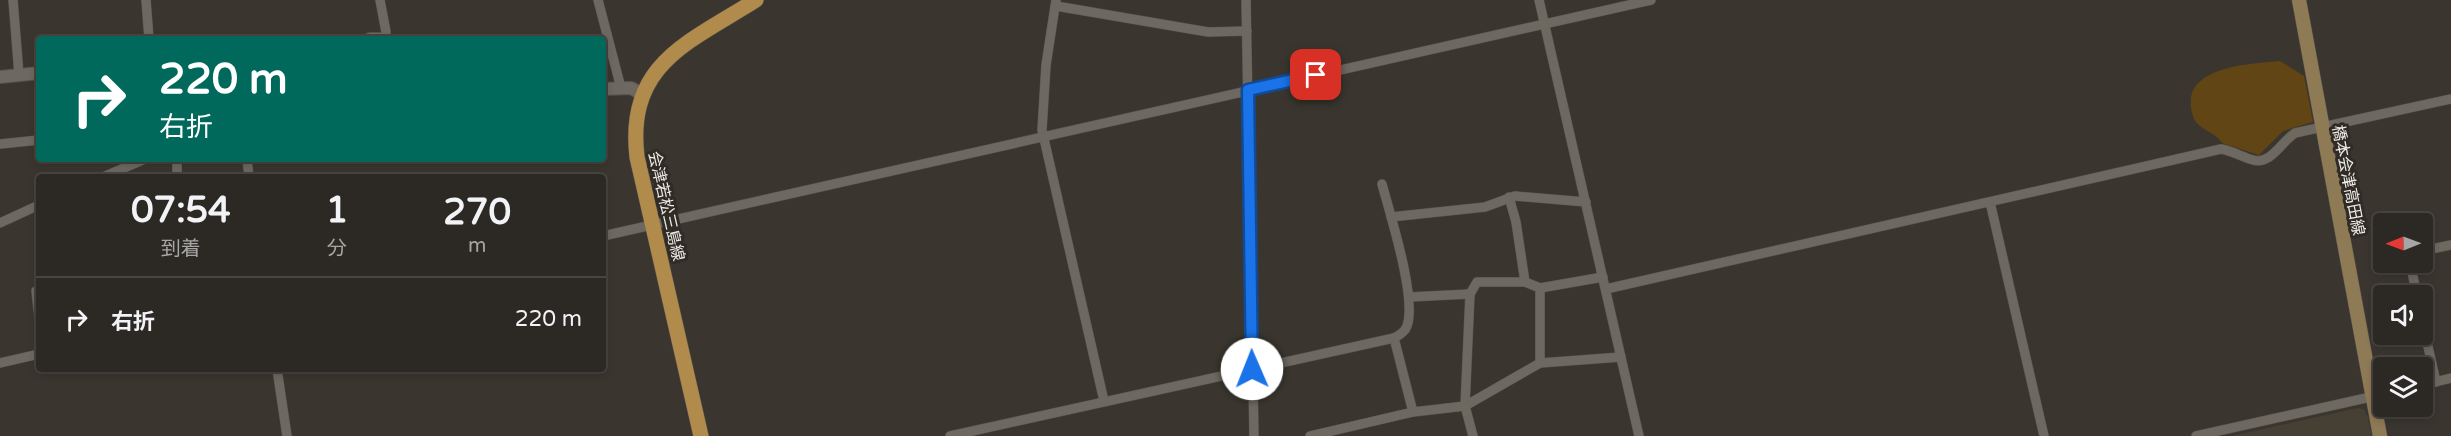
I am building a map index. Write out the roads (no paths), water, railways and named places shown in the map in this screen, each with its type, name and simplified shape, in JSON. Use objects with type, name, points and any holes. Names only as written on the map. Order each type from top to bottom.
[{"type":"main road","name":"会津若松三島線","points":[[701,436],[635,141],[635,123],[642,94],[662,63],[685,45],[756,0]]},
{"type":"main road","name":"橋本会津高田線","points":[[2299,0],[2373,371]]},
{"type":"main road","name":"橋本会津高田線","points":[[2379,417],[2380,436]]},
{"type":"street","points":[[13,0],[19,75]]},
{"type":"street","points":[[146,0],[149,36]]},
{"type":"street","points":[[380,0],[386,32],[384,36]]},
{"type":"street","points":[[598,0],[621,88]]},
{"type":"street","points":[[1246,0],[1254,436]]},
{"type":"street","points":[[1539,0],[1639,436]]},
{"type":"street","points":[[606,235],[1651,0]]},
{"type":"street","points":[[1104,401],[1042,130],[1046,65],[1056,3],[1208,32],[1247,31]]},
{"type":"street","points":[[0,77],[36,73]]},
{"type":"street","points":[[606,88],[631,88],[642,94]]},
{"type":"street","points":[[1606,290],[2221,149],[2262,161],[2267,159],[2286,139],[2295,134],[2451,99]]},
{"type":"street","points":[[0,144],[36,140]]},
{"type":"street","points":[[110,174],[138,162]]},
{"type":"street","points":[[950,436],[1394,338],[1403,333],[1408,324],[1409,297],[1382,184]]},
{"type":"street","points":[[1391,217],[1485,207],[1509,197],[1528,196],[1586,202]]},
{"type":"street","points":[[1509,197],[1516,222],[1525,282]]},
{"type":"street","points":[[1990,202],[2044,436]]},
{"type":"street","points":[[0,223],[36,206]]},
{"type":"street","points":[[2433,249],[2451,245]]},
{"type":"street","points":[[1473,436],[1465,406],[1470,294],[1478,282],[1525,282],[1540,288],[1603,277]]},
{"type":"street","points":[[1540,288],[1540,363]]},
{"type":"street","points":[[1409,297],[1470,294]]},
{"type":"street","points":[[1394,338],[1413,412]]},
{"type":"street","points":[[2428,345],[2436,382]]},
{"type":"street","points":[[0,363],[36,355]]},
{"type":"street","points":[[1310,436],[1413,412],[1465,406],[1540,363],[1621,357]]},
{"type":"street","points":[[277,372],[286,436]]},
{"type":"street","points":[[2433,383],[2451,378]]},
{"type":"street","points":[[2196,436],[2373,396]]}]
